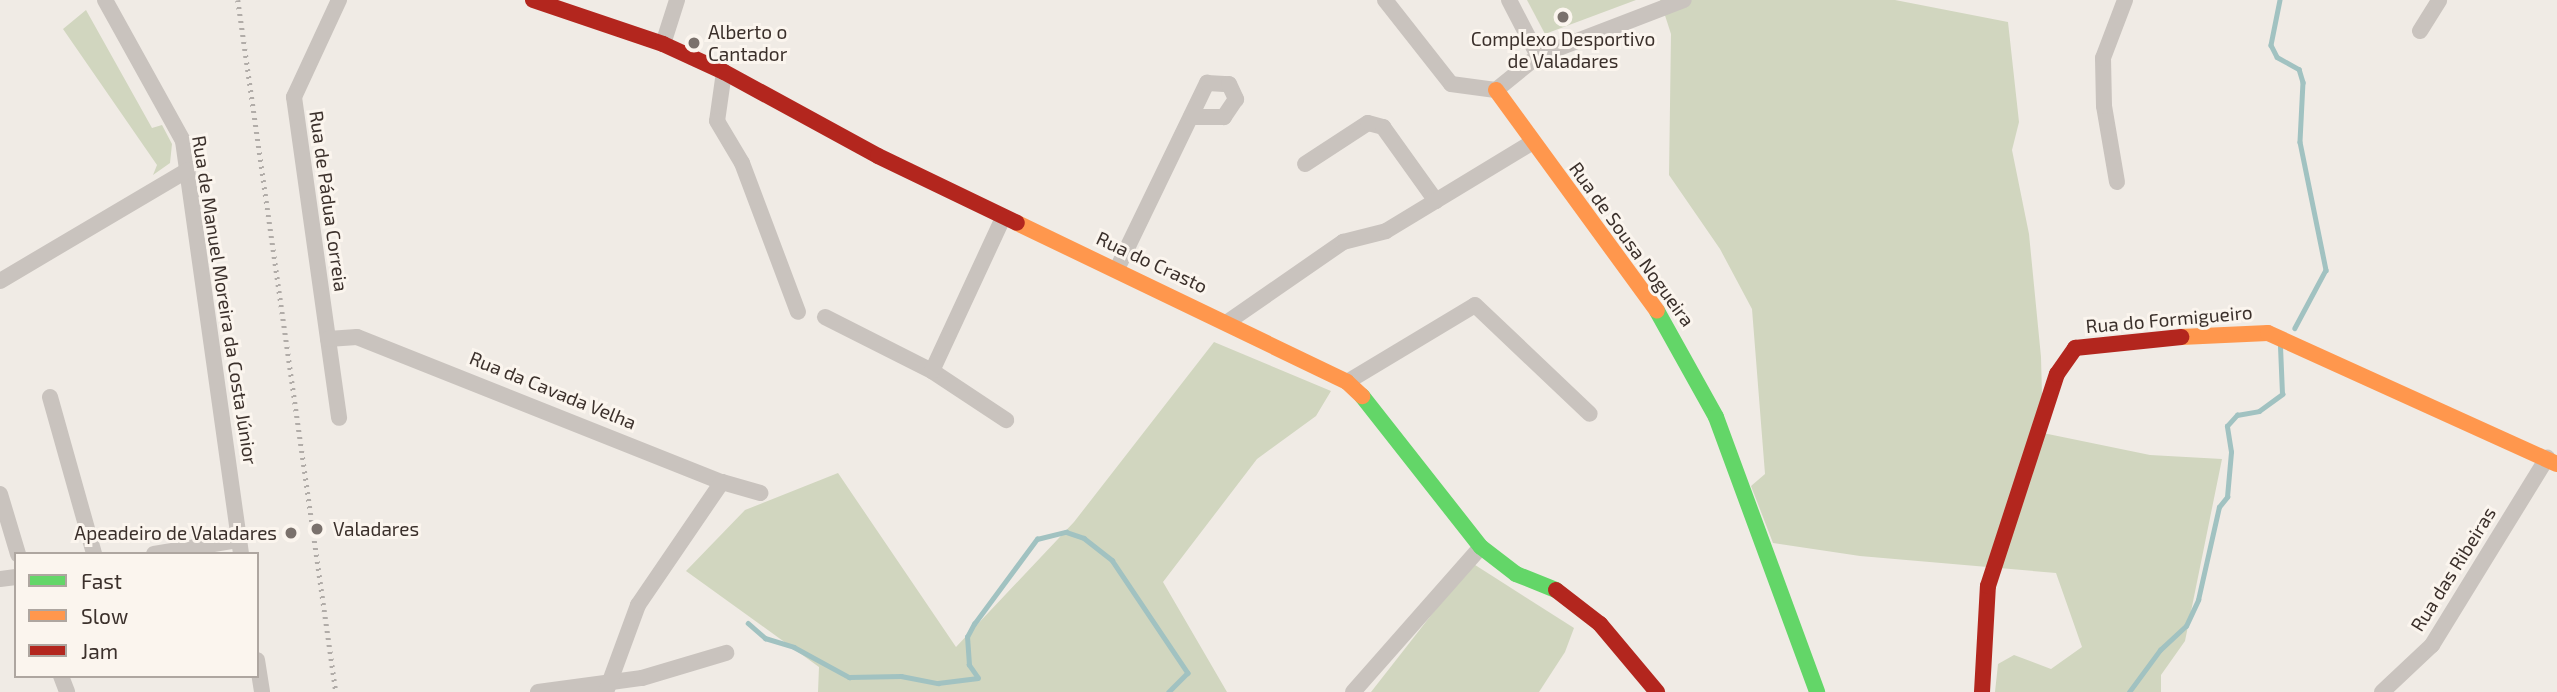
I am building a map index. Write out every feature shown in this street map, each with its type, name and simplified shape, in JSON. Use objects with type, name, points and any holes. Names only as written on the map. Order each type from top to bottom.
[{"type":"street","name":"Rua de Manuel Moreira da Costa Júnior","points":[[105,0],[183,141],[240,547]]},
{"type":"street","name":"Rua de Pádua Correia","points":[[339,0],[294,97],[339,418]]},
{"type":"street","name":"Rua do Crasto","points":[[533,0],[663,44],[724,72],[1003,218],[1229,321],[1347,382],[1372,406],[1481,547],[1516,574],[1565,593],[1600,624],[1657,692]]},
{"type":"street","points":[[663,44],[677,0]]},
{"type":"street","points":[[1385,0],[1451,85],[1496,90],[1538,56],[1684,0]]},
{"type":"street","points":[[1509,0],[1538,56]]},
{"type":"street","points":[[2118,182],[2104,106],[2103,58],[2125,0]]},
{"type":"street","points":[[2420,31],[2439,0]]},
{"type":"street","points":[[724,72],[717,121],[742,163],[798,312]]},
{"type":"street","name":"Rua de Sousa Nogueira","points":[[1496,90],[1672,331],[1716,417],[1817,692]]},
{"type":"street","points":[[1116,269],[1191,117]]},
{"type":"street","points":[[1304,164],[1368,123],[1382,127],[1436,201]]},
{"type":"street","points":[[1229,321],[1343,242],[1387,231],[1533,142]]},
{"type":"street","points":[[0,281],[188,170]]},
{"type":"street","points":[[932,371],[1003,218]]},
{"type":"street","points":[[1347,382],[1475,305],[1590,414]]},
{"type":"street","points":[[825,317],[932,371],[1006,419]]},
{"type":"street","name":"Rua do Formigueiro","points":[[1982,692],[1988,586],[2057,374],[2075,348],[2228,332],[2268,333],[2552,461]]},
{"type":"street","name":"Rua da Cavada Velha","points":[[328,339],[357,337],[477,381],[722,482],[760,493]]},
{"type":"street","points":[[50,397],[93,552]]},
{"type":"street","name":"Rua das Ribeiras","points":[[2382,692],[2432,645],[2552,461]]},
{"type":"street","points":[[607,687],[638,605],[722,482]]},
{"type":"street","points":[[0,494],[17,552]]},
{"type":"street","points":[[179,552],[240,547]]},
{"type":"street","points":[[1353,692],[1481,547]]},
{"type":"street","points":[[538,692],[607,687],[726,653]]},
{"type":"street","points":[[259,673],[262,692]]},
{"type":"green space","name":"Complexo Desportivo de Valadares","points":[[1527,0],[1636,0],[1545,34]]},
{"type":"green space","points":[[1660,0],[1895,0],[2008,22],[2019,122],[2012,150],[2029,234],[2041,357],[2043,433],[2150,455],[2222,459],[2185,641],[2161,675],[2161,692],[1995,692],[1998,664],[2014,655],[2051,669],[2082,647],[2056,573],[1860,556],[1773,543],[1751,486],[1765,474],[1752,309],[1720,249],[1669,175],[1671,34]]},
{"type":"green space","points":[[86,10],[152,128],[162,125],[172,144],[170,163],[153,175],[157,165],[63,29]]},
{"type":"green space","points":[[1214,342],[1331,391],[1316,416],[1257,459],[1163,582],[1227,692],[818,692],[819,667],[686,571],[745,510],[838,473],[956,647],[1074,522]]},
{"type":"green space","points":[[1472,563],[1574,628],[1565,652],[1539,692],[1371,692]]},
{"type":"waterway","points":[[2280,0],[2271,45],[2277,57],[2299,69],[2303,82],[2300,142],[2326,270],[2295,328]]},
{"type":"waterway","points":[[2129,692],[2160,650],[2186,626],[2198,600],[2219,507],[2227,497],[2231,452],[2227,426],[2237,415],[2259,411],[2282,394],[2280,346]]},
{"type":"waterway","points":[[748,623],[765,638],[794,647],[849,677],[901,676],[938,683],[978,678],[969,665],[967,637],[974,624],[1037,539],[1066,532],[1084,538],[1112,560],[1188,673],[1169,692]]},
{"type":"railway","points":[[238,0],[336,692]]},
{"type":"traffic: fast","points":[[1657,311],[1716,417],[1817,692]]},
{"type":"traffic: fast","points":[[1362,396],[1481,547],[1516,574],[1556,590]]},
{"type":"traffic: slow","points":[[1496,90],[1657,311]]},
{"type":"traffic: slow","points":[[1017,223],[1347,382],[1362,396]]},
{"type":"traffic: slow","points":[[2181,337],[2268,333],[2557,464]]},
{"type":"traffic: jam","points":[[533,0],[663,44],[724,72],[878,156],[1017,223]]},
{"type":"traffic: jam","points":[[1982,692],[1988,586],[2057,374],[2075,348],[2181,337]]},
{"type":"traffic: jam","points":[[1556,590],[1600,624],[1657,692]]},
{"type":"place","name":"Complexo Desportivo de Valadares","points":[[1563,17]]},
{"type":"place","name":"Alberto o Cantador","points":[[694,43]]},
{"type":"place","name":"Valadares","points":[[317,529]]},
{"type":"place","name":"Apeadeiro de Valadares","points":[[291,533]]}]
